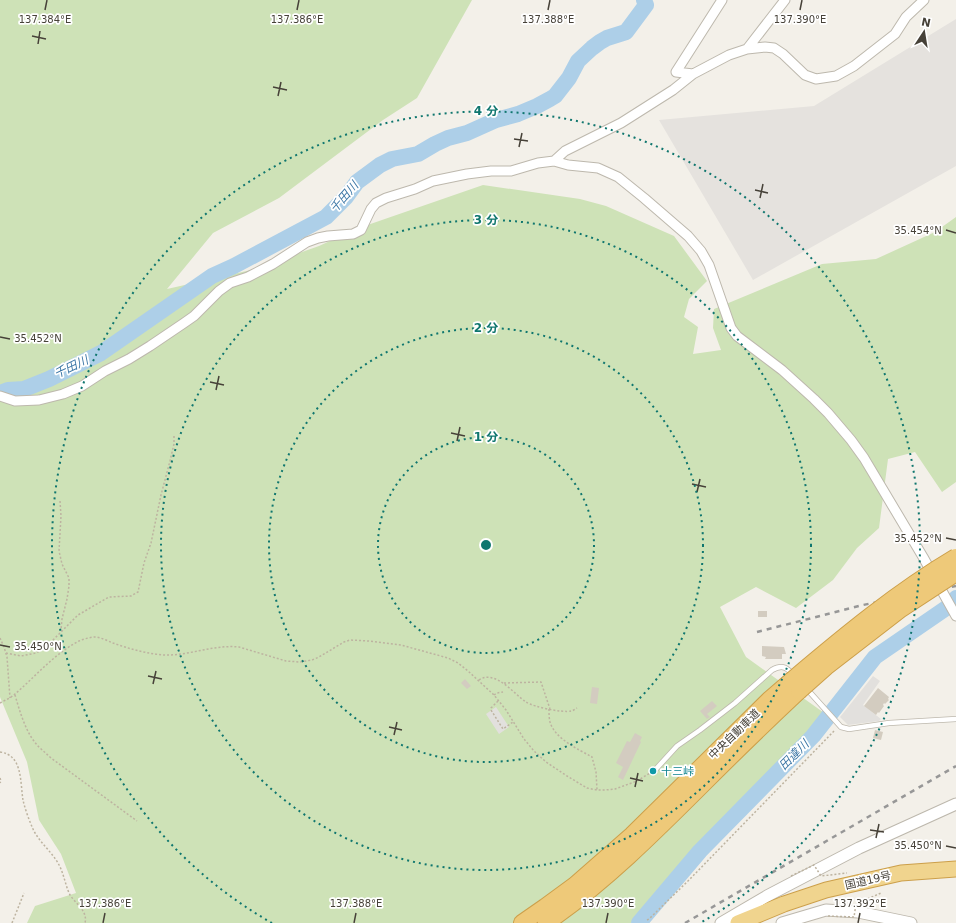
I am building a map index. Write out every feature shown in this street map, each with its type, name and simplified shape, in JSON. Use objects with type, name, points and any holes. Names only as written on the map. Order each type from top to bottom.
[{"type":"highway","name":"中央自動車道","points":[[546,923],[584,894],[670,817],[718,769],[795,685],[873,613],[956,557]]},
{"type":"highway","name":"中央自動車道","points":[[522,923],[575,885],[614,850],[654,813],[770,699],[826,667],[901,609],[956,574]]},
{"type":"highway","points":[[915,600],[927,602],[956,583]]},
{"type":"highway","name":"国道19号","points":[[738,923],[784,904],[826,890],[901,873],[956,869]]},
{"type":"highway","name":"国道19号","points":[[761,923],[825,899],[875,886],[956,876]]},
{"type":"street","points":[[693,74],[676,72],[722,0]]},
{"type":"street","points":[[747,49],[785,0]]},
{"type":"street","points":[[554,161],[565,151],[627,119],[673,90],[693,74],[729,56],[747,49],[774,48],[783,54],[805,75],[816,79],[836,76],[854,66],[895,34],[906,17],[924,0]]},
{"type":"street","points":[[0,396],[15,401],[39,400],[63,394],[82,386],[105,370],[129,360],[184,324],[194,316],[218,291],[230,283],[248,277],[273,264],[307,242],[328,236],[353,234],[361,230],[371,209],[386,198],[415,189],[433,181],[467,174],[491,171],[511,171],[538,163],[554,161],[568,165],[598,168],[618,177],[644,198],[701,251],[709,265],[731,328],[737,336],[782,370],[814,399],[851,440],[864,458],[923,557],[955,615]]},
{"type":"street","points":[[721,923],[767,896],[859,848],[956,804]]},
{"type":"street","points":[[782,923],[826,910],[858,912],[911,923]]},
{"type":"lane","points":[[656,769],[677,746],[729,708],[772,670],[778,667],[788,669],[841,727],[849,729],[889,724],[956,719]]},
{"type":"path","points":[[6,653],[21,656],[36,653],[46,647],[78,615],[109,597],[131,596],[138,592],[174,444],[174,436]]},
{"type":"path","points":[[60,501],[61,516],[59,551],[62,564],[69,578],[70,586],[62,619],[61,631]]},
{"type":"path","points":[[0,703],[14,695],[62,652],[78,642],[88,638],[96,637],[129,648],[162,656],[173,656],[219,646],[231,646],[286,660],[300,662],[320,657],[344,642],[350,640],[379,642],[401,645],[448,658],[458,663],[494,695],[534,751],[557,771],[587,788],[596,790],[615,789],[637,781],[656,769]]},
{"type":"path","points":[[0,638],[6,653],[10,698]]},
{"type":"path","points":[[478,680],[486,677],[494,679],[503,683],[527,702],[540,707],[570,711],[577,708]]},
{"type":"path","points":[[503,683],[541,682],[549,709],[550,722],[557,734],[564,741],[592,757],[596,772],[596,790]]},
{"type":"path","points":[[494,695],[503,692]]},
{"type":"path","points":[[14,695],[25,725],[35,743],[51,758],[137,821]]},
{"type":"path","points":[[498,701],[491,708],[491,710],[504,729],[513,722]]},
{"type":"path","points":[[647,920],[690,880],[838,725]]},
{"type":"path","points":[[0,752],[9,755],[17,763],[23,801],[33,829],[58,863],[70,894],[84,912],[86,919],[85,923]]},
{"type":"path","points":[[0,778],[0,783]]},
{"type":"path","points":[[791,876],[814,865],[821,876],[847,873]]},
{"type":"path","points":[[12,923],[24,893]]},
{"type":"path","points":[[828,916],[854,917],[856,904],[881,893]]},
{"type":"shaded area","points":[[956,19],[956,166],[753,280],[659,120],[814,106]]},
{"type":"shaded area","points":[[873,676],[880,681],[863,705],[881,719],[879,721],[848,725],[840,717]]},
{"type":"shaded area","points":[[496,707],[509,727],[499,734],[486,714]]},
{"type":"green space","points":[[0,0],[472,0],[417,98],[383,120],[279,198],[213,233],[167,289],[251,270],[319,246],[356,229],[483,185],[580,199],[606,206],[674,236],[707,281],[689,299],[684,317],[698,327],[693,354],[721,350],[713,328],[714,309],[822,264],[876,259],[935,232],[956,217],[956,482],[942,492],[915,452],[888,459],[879,528],[857,548],[833,580],[796,608],[756,587],[720,607],[746,657],[827,715],[792,752],[694,849],[631,923],[27,923],[35,906],[76,893],[61,854],[39,820],[27,762],[0,697]]},
{"type":"building","points":[[758,611],[767,611],[767,617],[758,617]]},
{"type":"building","points":[[762,646],[784,647],[786,654],[782,654],[782,659],[765,659],[766,657],[762,656]]},
{"type":"building","points":[[465,679],[471,686],[467,689],[461,683]]},
{"type":"building","points":[[592,687],[599,688],[597,704],[590,703]]},
{"type":"building","points":[[878,688],[889,697],[889,700],[885,704],[884,703],[884,706],[876,715],[864,706]]},
{"type":"building","points":[[712,701],[717,706],[707,714],[710,717],[707,719],[700,711]]},
{"type":"building","points":[[875,730],[883,732],[881,740],[873,738]]},
{"type":"building","points":[[635,733],[642,737],[641,742],[623,780],[618,777],[623,767],[616,763],[627,741],[630,742]]},
{"type":"waterway","name":"千田川","points":[[0,393],[8,390],[24,389],[49,379],[101,353],[212,276],[234,266],[326,217],[346,197],[357,182],[380,165],[392,159],[418,154],[448,138],[467,133],[496,120],[518,114],[555,96],[569,78],[578,61],[592,48],[607,38],[626,32],[646,5],[644,0]]},
{"type":"waterway","name":"田違川","points":[[639,923],[700,851],[813,736],[875,657],[955,602],[956,598]]},
{"type":"railway","points":[[757,632],[863,605],[956,586]]},
{"type":"railway","points":[[685,923],[956,766]]},
{"type":"place","name":"十三峠","points":[[653,771]]}]
